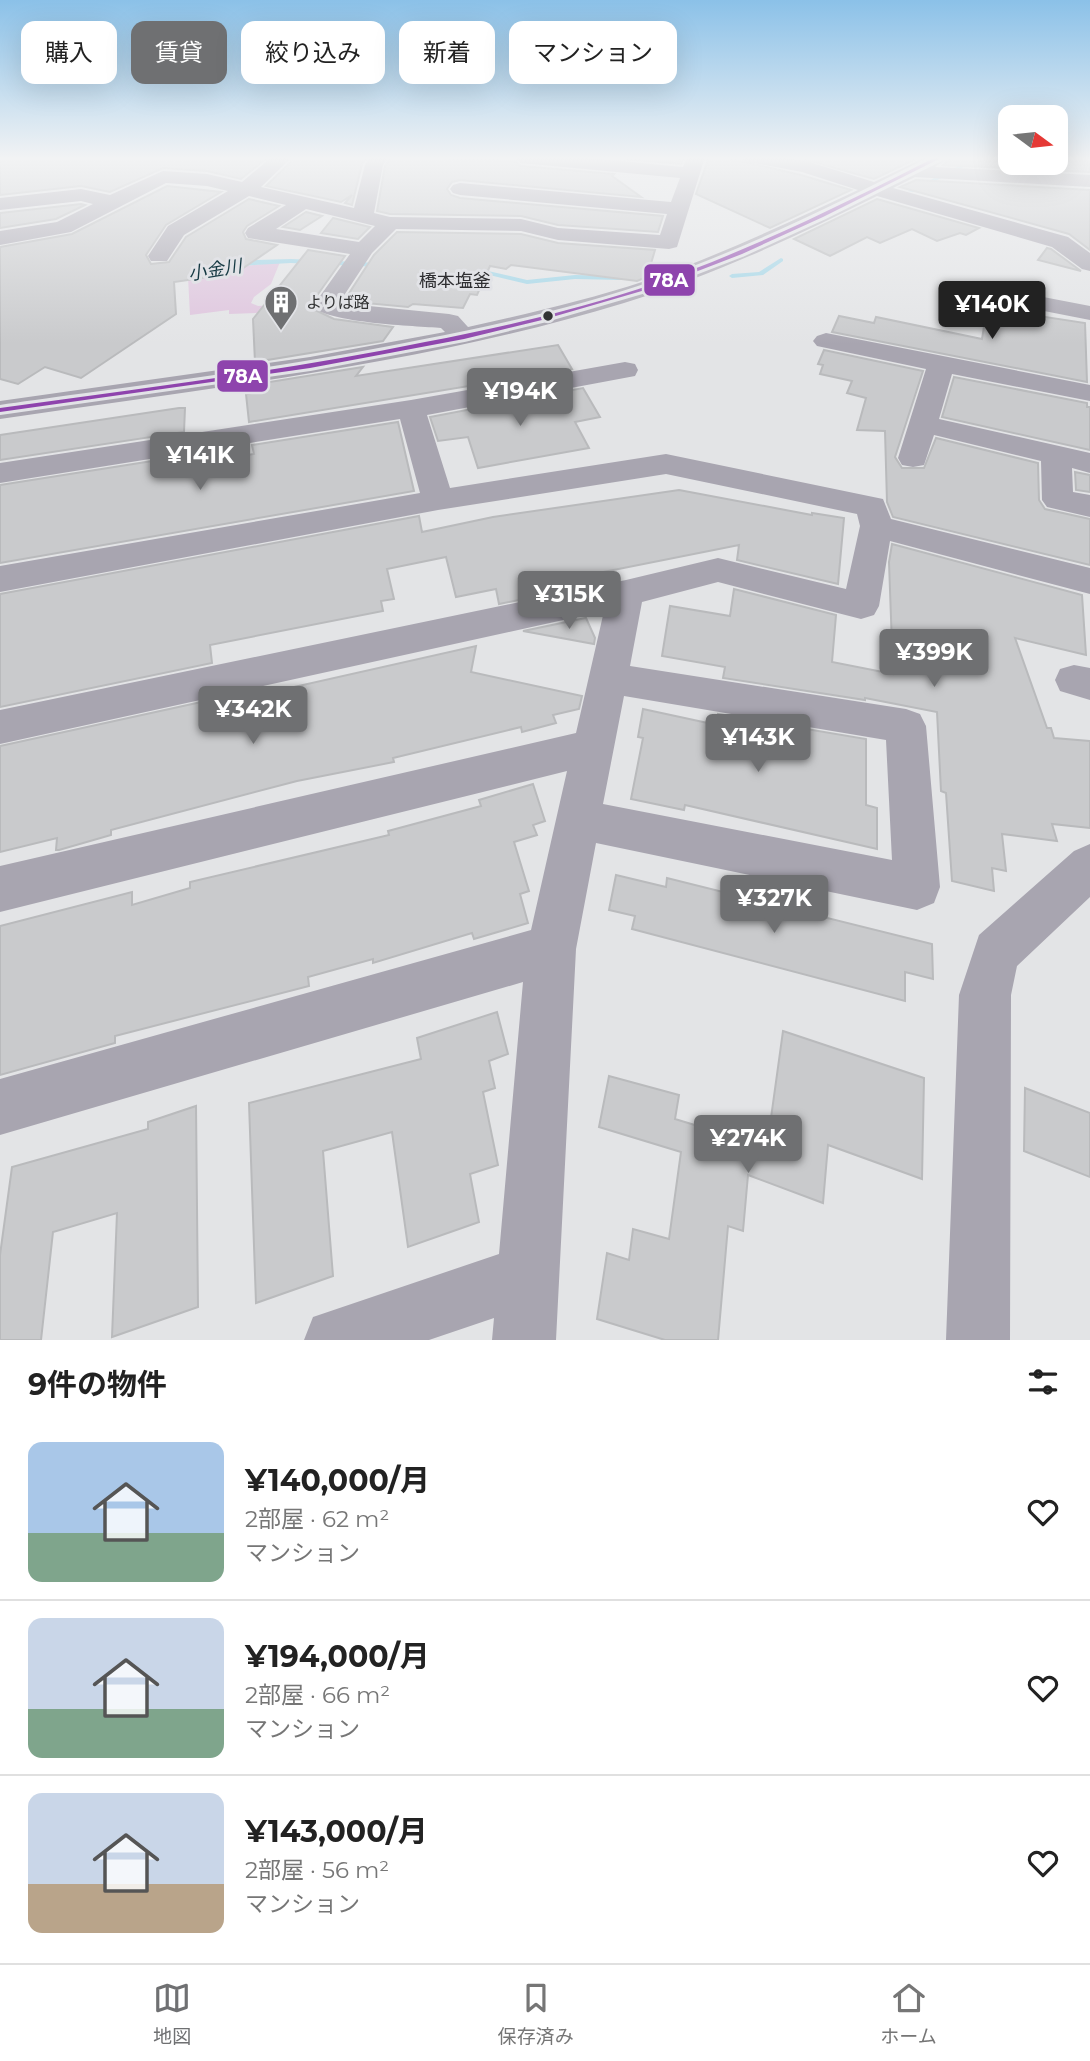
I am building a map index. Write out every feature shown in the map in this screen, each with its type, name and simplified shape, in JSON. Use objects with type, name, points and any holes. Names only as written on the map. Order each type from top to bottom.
[{"type":"street","points":[[0,238],[63,226],[76,220]]},
{"type":"street","points":[[159,256],[176,231],[195,220]]},
{"type":"street","points":[[277,220],[256,233],[364,249]]},
{"type":"street","points":[[377,220],[390,223],[521,225],[558,234],[668,242],[710,264]]},
{"type":"street","points":[[463,220],[463,224]]},
{"type":"street","points":[[668,242],[675,220]]},
{"type":"street","points":[[0,473],[210,410],[339,360],[510,327],[617,297],[710,264],[807,220]]},
{"type":"street","points":[[981,220],[1060,242],[1090,264]]},
{"type":"street","points":[[390,223],[364,249],[325,306],[345,312],[449,321],[461,337]]},
{"type":"street","points":[[1012,298],[1090,313]]},
{"type":"street","points":[[826,341],[1090,393]]},
{"type":"street","points":[[913,458],[941,364]]},
{"type":"street","points":[[0,410],[411,409],[625,370]]},
{"type":"street","points":[[411,409],[438,500]]},
{"type":"street","points":[[923,424],[1090,463]]},
{"type":"street","points":[[1056,455],[1058,500],[1090,506]]},
{"type":"street","points":[[0,579],[438,500],[666,464],[872,506],[876,526],[861,606],[718,570],[626,593],[0,727]]},
{"type":"street","points":[[876,526],[1090,581]]},
{"type":"street","points":[[524,1340],[551,949],[626,593]]},
{"type":"street","points":[[578,819],[917,887],[905,726],[608,678]]},
{"type":"street","points":[[0,889],[593,747]]},
{"type":"street","points":[[980,1339],[985,995],[996,952],[1090,866]]},
{"type":"street","points":[[0,1107],[551,949]]},
{"type":"street","points":[[336,1340],[527,1275]]},
{"type":"shaded area","points":[[280,262],[271,284],[254,297],[251,303],[258,306],[308,304],[307,311],[229,314],[229,310],[190,315],[188,277],[236,267]]},
{"type":"building","points":[[0,220],[53,220],[0,228]]},
{"type":"building","points":[[101,220],[175,220],[166,225],[146,255],[151,264],[169,262],[186,237],[215,220],[257,220],[243,232],[246,239],[277,245],[236,273],[174,282],[176,314],[81,378],[45,367],[18,384],[0,379],[0,247],[72,234]]},
{"type":"building","points":[[294,220],[316,220],[300,230],[283,227]]},
{"type":"building","points":[[332,220],[370,227],[358,239],[321,233]]},
{"type":"building","points":[[536,220],[662,220],[658,232],[558,225]]},
{"type":"building","points":[[752,220],[788,220],[770,228]]},
{"type":"building","points":[[834,220],[949,220],[979,228],[966,235],[960,233],[937,241],[912,229],[880,243],[867,237],[830,256],[794,239]]},
{"type":"building","points":[[1017,220],[1090,220],[1090,250],[1069,234]]},
{"type":"building","points":[[397,232],[521,234],[558,243],[655,250],[647,277],[637,281],[511,265],[506,269],[490,266],[477,295],[470,294],[463,308],[413,304],[408,307],[344,301],[374,255]]},
{"type":"building","points":[[1047,248],[1051,249],[1081,271],[1038,260]]},
{"type":"building","points":[[308,250],[345,256],[311,304],[311,308],[334,319],[393,327],[383,341],[255,362],[253,319]]},
{"type":"building","points":[[987,308],[1085,323],[1087,382],[832,332],[839,316],[874,323],[876,317],[982,339]]},
{"type":"building","points":[[558,345],[572,369],[249,422],[246,394],[258,392],[257,384],[363,367],[356,376]]},
{"type":"building","points":[[824,350],[923,371],[895,457],[902,468],[924,468],[936,438],[1038,463],[1039,500],[1045,509],[1090,519],[1090,565],[893,517],[887,502],[885,431],[857,430],[866,398],[847,393],[852,381],[820,374],[823,365],[818,364]]},
{"type":"building","points":[[954,377],[1087,403],[1087,407],[1090,407],[1090,450],[942,417]]},
{"type":"building","points":[[583,388],[600,417],[575,422],[589,448],[478,468],[468,437],[438,441],[430,417]]},
{"type":"building","points":[[185,408],[184,432],[0,460],[0,435]]},
{"type":"building","points":[[398,422],[414,491],[0,563],[0,485],[184,456],[183,465],[254,454],[252,445]]},
{"type":"building","points":[[1075,472],[1090,475],[1090,492],[1076,490]]},
{"type":"building","points":[[679,490],[812,515],[844,518],[838,584],[737,560],[739,545],[538,585],[567,590],[499,604],[496,589],[456,597],[446,557],[387,569],[394,599],[381,601],[383,611],[210,645],[212,663],[0,707],[0,594],[419,516],[422,532],[493,517]]},
{"type":"building","points":[[892,544],[1082,595],[1086,655],[1015,638],[1047,728],[1051,728],[1054,738],[1090,741],[1090,828],[1052,824],[1057,841],[1002,834],[1006,871],[992,868],[994,891],[952,881],[946,793],[941,791],[937,712],[865,698],[723,678],[725,667],[662,656],[670,606],[730,616],[734,589],[836,615],[832,662],[893,674],[889,562]]},
{"type":"building","points":[[586,618],[595,638],[594,644],[523,631]]},
{"type":"building","points":[[476,646],[471,672],[582,696],[579,709],[553,715],[556,723],[522,732],[521,727],[393,758],[394,762],[297,781],[111,830],[111,835],[59,850],[56,850],[57,838],[0,852],[0,746],[215,699],[216,704],[227,702]]},
{"type":"building","points":[[643,709],[717,725],[718,714],[866,739],[866,805],[877,808],[877,849],[685,805],[684,810],[631,799],[643,738],[638,737]]},
{"type":"building","points":[[533,784],[545,821],[533,825],[537,835],[514,842],[529,891],[520,894],[528,923],[474,939],[472,933],[373,963],[373,959],[308,977],[309,986],[115,1036],[115,1043],[0,1075],[0,926],[132,892],[132,905],[190,888],[190,882],[389,835],[388,831],[481,806],[479,800]]},
{"type":"building","points":[[616,875],[666,887],[667,878],[932,944],[933,979],[905,972],[905,1001],[632,929],[635,916],[609,910]]},
{"type":"building","points":[[497,1012],[508,1054],[489,1061],[495,1088],[483,1092],[498,1165],[470,1174],[479,1222],[408,1247],[392,1132],[323,1151],[333,1276],[256,1303],[249,1103],[421,1059],[417,1038]]},
{"type":"building","points":[[783,1031],[924,1078],[922,1179],[828,1145],[823,1203],[748,1175],[743,1231],[728,1226],[718,1340],[665,1340],[597,1319],[607,1253],[629,1260],[633,1229],[669,1239],[681,1152],[599,1127],[609,1076],[679,1095],[675,1119],[767,1147]]},
{"type":"building","points":[[1025,1088],[1090,1113],[1090,1177],[1024,1151]]},
{"type":"building","points":[[196,1106],[198,1307],[112,1337],[117,1213],[53,1232],[41,1340],[0,1340],[0,1255],[12,1167],[148,1129],[148,1122]]},
{"type":"waterway","name":"小金川","points":[[732,276],[761,274],[781,260]]},
{"type":"waterway","name":"小金川","points":[[238,264],[291,261],[379,265]]},
{"type":"waterway","name":"小金川","points":[[475,270],[527,282],[575,277],[622,278]]},
{"type":"transit line","name":"78A","points":[[0,410],[310,366],[464,337],[540,319],[657,284],[699,269],[813,220]]},
{"type":"place","name":"よりば路","points":[[281,332]]},
{"type":"district","name":"橋本塩釜","points":[[455,281]]}]
